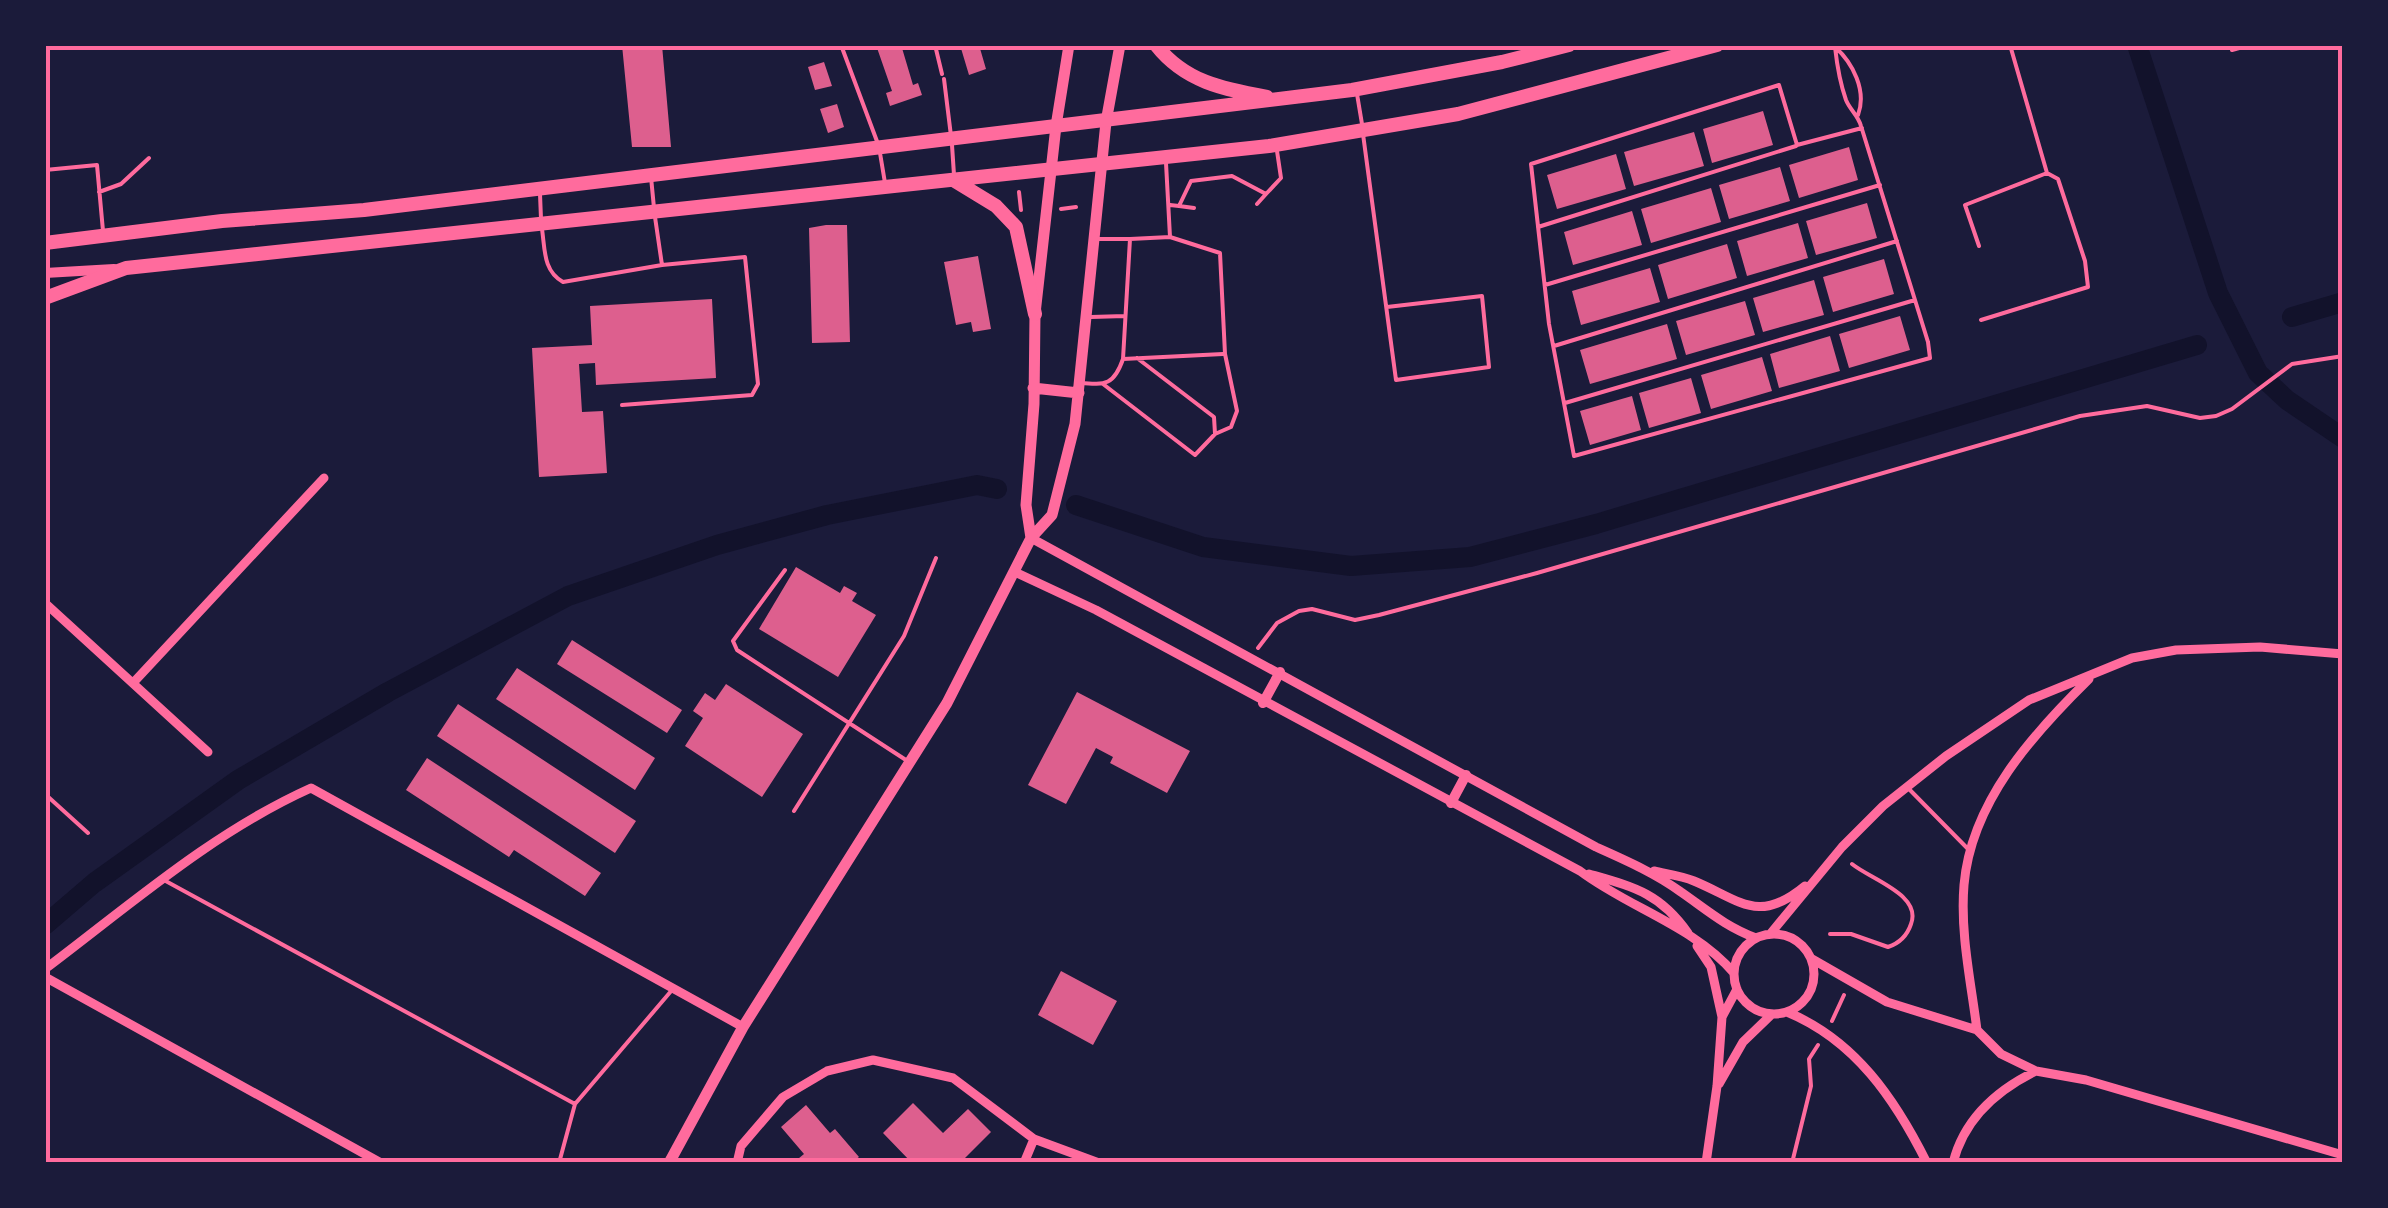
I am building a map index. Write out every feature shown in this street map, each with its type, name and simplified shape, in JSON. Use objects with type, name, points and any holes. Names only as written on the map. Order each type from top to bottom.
[{"type":"main road","points":[[1031,538],[1026,505],[1035,314],[1069,45]]},
{"type":"main road","points":[[669,1163],[743,1027],[947,702],[1031,538],[1052,515],[1066,468],[1079,388],[1106,122],[1120,45]]},
{"type":"main road","points":[[1156,45],[1178,69],[1195,80],[1282,100]]},
{"type":"main road","points":[[45,244],[1282,100],[1356,90],[1569,45]]},
{"type":"main road","points":[[45,298],[126,268],[1277,145],[1458,114],[1716,45]]},
{"type":"main road","points":[[955,180],[996,206],[1016,228],[1035,314]]},
{"type":"main road","points":[[1034,388],[1079,388]]},
{"type":"street","points":[[45,273],[126,268]]},
{"type":"street","points":[[133,683],[324,478]]},
{"type":"street","points":[[1031,538],[1596,847],[1646,870],[1681,891],[1710,916],[1756,938]]},
{"type":"street","points":[[1015,572],[1096,610],[1580,871],[1692,938],[1734,974]]},
{"type":"street","points":[[45,603],[208,752]]},
{"type":"street","points":[[1812,959],[1813,984],[1807,996],[1787,1012],[1772,1014],[1751,1007],[1737,990],[1734,974],[1740,952],[1756,938],[1771,933],[1870,820],[1946,756],[2029,700],[2132,658],[2176,650],[2260,648],[2343,654]]},
{"type":"street","points":[[1263,703],[1280,672]]},
{"type":"street","points":[[1977,1030],[1963,920],[1970,851],[2015,760],[2042,725],[2094,674]]},
{"type":"street","points":[[1451,802],[1466,775]]},
{"type":"street","points":[[45,969],[162,879],[273,805],[311,788],[743,1027]]},
{"type":"street","points":[[1646,870],[1691,879],[1743,905],[1762,908],[1793,896],[1818,875]]},
{"type":"street","points":[[1580,871],[1649,893],[1675,915],[1712,966],[1722,1017],[1718,1086],[1706,1163]]},
{"type":"street","points":[[1771,933],[1796,940],[1812,959],[1887,1002],[1977,1030],[2001,1054],[2036,1071],[2086,1080],[2343,1155]]},
{"type":"street","points":[[45,977],[381,1163]]},
{"type":"street","points":[[1722,1017],[1737,990]]},
{"type":"street","points":[[1787,1012],[1816,1025],[1847,1047],[1900,1113],[1926,1163]]},
{"type":"street","points":[[1718,1086],[1743,1042],[1772,1014]]},
{"type":"street","points":[[737,1163],[741,1146],[783,1097],[827,1071],[873,1060],[953,1078],[1034,1139],[1099,1163]]},
{"type":"street","points":[[1954,1163],[1970,1125],[1988,1102],[2009,1084],[2036,1071]]},
{"type":"street","points":[[1024,1163],[1034,1139]]},
{"type":"lane","points":[[840,45],[880,148],[886,188]]},
{"type":"lane","points":[[935,45],[943,76],[955,180]]},
{"type":"lane","points":[[1982,320],[2088,287],[2086,261],[2058,179],[2047,173],[2010,45]]},
{"type":"lane","points":[[2231,45],[2232,50],[2250,45]]},
{"type":"lane","points":[[1835,46],[1850,60],[1863,102],[1858,115]]},
{"type":"lane","points":[[1797,145],[1779,86],[1531,164],[1545,286],[1574,456],[1930,358],[1858,115],[1847,104],[1835,46]]},
{"type":"lane","points":[[1356,90],[1396,380],[1489,367],[1482,296],[1387,308]]},
{"type":"lane","points":[[1538,227],[1862,128]]},
{"type":"lane","points":[[1257,204],[1281,178],[1277,145]]},
{"type":"lane","points":[[99,192],[121,184],[150,158]]},
{"type":"lane","points":[[1165,158],[1170,237]]},
{"type":"lane","points":[[45,170],[96,165],[103,236]]},
{"type":"lane","points":[[1979,246],[1965,205],[2047,173]]},
{"type":"lane","points":[[651,176],[662,265]]},
{"type":"lane","points":[[1178,206],[1190,181],[1232,176],[1266,194]]},
{"type":"lane","points":[[1545,286],[1880,185]]},
{"type":"lane","points":[[540,189],[547,266],[552,277],[563,282],[662,265],[745,257],[758,384],[752,395],[622,406]]},
{"type":"lane","points":[[1170,205],[1194,208]]},
{"type":"lane","points":[[1094,239],[1170,237],[1220,254]]},
{"type":"lane","points":[[1079,388],[1103,384],[1117,375],[1123,358],[1130,239]]},
{"type":"lane","points":[[1554,346],[1897,241]]},
{"type":"lane","points":[[1103,384],[1196,455],[1215,434],[1232,426],[1237,410],[1224,354],[1220,254],[1225,247]]},
{"type":"lane","points":[[1564,403],[1915,300]]},
{"type":"lane","points":[[1086,318],[1125,316]]},
{"type":"lane","points":[[1123,358],[1224,354]]},
{"type":"lane","points":[[1137,358],[1214,417],[1215,434]]},
{"type":"lane","points":[[794,810],[904,636],[936,558]]},
{"type":"lane","points":[[784,570],[733,640],[737,650],[909,762]]},
{"type":"lane","points":[[1907,787],[1970,851]]},
{"type":"lane","points":[[45,794],[88,833]]},
{"type":"lane","points":[[162,879],[575,1104]]},
{"type":"lane","points":[[559,1163],[575,1104],[673,989]]},
{"type":"path","points":[[1020,192],[1022,214]]},
{"type":"path","points":[[1061,209],[1076,207]]},
{"type":"path","points":[[1252,656],[1276,623],[1299,610],[1312,609],[1354,620],[1554,568],[2080,416],[2147,406],[2200,418],[2216,416],[2292,364],[2343,356]]},
{"type":"path","points":[[1830,934],[1851,934],[1888,947],[1906,936],[1912,923],[1912,906],[1905,897],[1852,864]]},
{"type":"path","points":[[1832,1021],[1846,990]]},
{"type":"path","points":[[1792,1163],[1811,1086],[1809,1060],[1821,1041]]},
{"type":"building","points":[[622,45],[662,45],[671,147],[632,147]]},
{"type":"building","points":[[876,45],[908,45],[902,48],[913,85],[918,83],[922,95],[890,106],[886,93],[892,91]]},
{"type":"building","points":[[960,45],[979,45],[986,69],[969,75]]},
{"type":"building","points":[[824,62],[832,86],[815,90],[808,67]]},
{"type":"building","points":[[837,104],[844,127],[828,133],[820,109]]},
{"type":"building","points":[[1763,111],[1773,145],[1712,163],[1703,129]]},
{"type":"building","points":[[1694,132],[1704,166],[1634,186],[1624,152]]},
{"type":"building","points":[[1849,147],[1858,180],[1799,198],[1789,165]]},
{"type":"building","points":[[1616,154],[1626,189],[1557,209],[1547,175]]},
{"type":"building","points":[[1780,167],[1790,201],[1729,219],[1719,185]]},
{"type":"building","points":[[1711,188],[1721,222],[1651,243],[1641,209]]},
{"type":"building","points":[[1867,203],[1877,238],[1816,255],[1806,221]]},
{"type":"building","points":[[1632,211],[1642,245],[1573,265],[1564,232]]},
{"type":"building","points":[[1798,223],[1808,258],[1747,276],[1737,241]]},
{"type":"building","points":[[847,225],[850,342],[812,343],[809,228]]},
{"type":"building","points":[[1727,244],[1737,278],[1668,299],[1658,265]]},
{"type":"building","points":[[978,256],[991,329],[973,332],[971,322],[956,325],[944,262]]},
{"type":"building","points":[[1884,259],[1894,294],[1833,312],[1823,277]]},
{"type":"building","points":[[1650,268],[1660,302],[1581,325],[1572,291]]},
{"type":"building","points":[[1814,280],[1824,315],[1763,332],[1753,298]]},
{"type":"building","points":[[712,299],[716,378],[596,385],[595,363],[579,364],[582,412],[603,411],[607,473],[539,477],[532,348],[592,345],[590,306]]},
{"type":"building","points":[[1745,301],[1755,335],[1686,355],[1676,321]]},
{"type":"building","points":[[1900,316],[1910,350],[1849,368],[1839,334]]},
{"type":"building","points":[[1667,324],[1677,359],[1590,384],[1580,350]]},
{"type":"building","points":[[1830,336],[1840,371],[1779,388],[1770,354]]},
{"type":"building","points":[[1762,357],[1772,391],[1711,409],[1701,375]]},
{"type":"building","points":[[1691,378],[1701,413],[1649,428],[1639,393]]},
{"type":"building","points":[[1632,396],[1641,430],[1590,445],[1580,411]]},
{"type":"building","points":[[796,567],[840,593],[844,586],[857,593],[852,601],[876,615],[838,677],[759,629]]},
{"type":"building","points":[[572,640],[682,710],[667,733],[557,664]]},
{"type":"building","points":[[517,668],[655,758],[635,790],[496,699]]},
{"type":"building","points":[[726,684],[803,734],[762,797],[685,746],[703,718],[693,711],[705,693],[715,700]]},
{"type":"building","points":[[1077,692],[1190,751],[1167,793],[1110,763],[1113,757],[1096,748],[1066,804],[1028,785]]},
{"type":"building","points":[[458,704],[636,821],[615,853],[437,736]]},
{"type":"building","points":[[427,758],[601,873],[585,896],[514,850],[509,857],[406,790]]},
{"type":"building","points":[[1061,971],[1117,1001],[1093,1045],[1038,1015]]},
{"type":"building","points":[[913,1103],[943,1133],[968,1109],[991,1132],[965,1158],[971,1163],[912,1163],[883,1133]]},
{"type":"building","points":[[806,1105],[830,1133],[835,1129],[859,1157],[851,1163],[793,1163],[804,1154],[781,1127]]},
{"type":"waterway","points":[[2137,45],[2218,293],[2258,373],[2287,400],[2343,438]]},
{"type":"waterway","points":[[2292,317],[2343,302]]},
{"type":"waterway","points":[[1076,505],[1203,547],[1351,566],[1470,557],[1596,524],[2197,345]]},
{"type":"waterway","points":[[45,925],[94,883],[238,780],[388,692],[568,596],[717,545],[827,515],[977,485],[997,489]]}]
